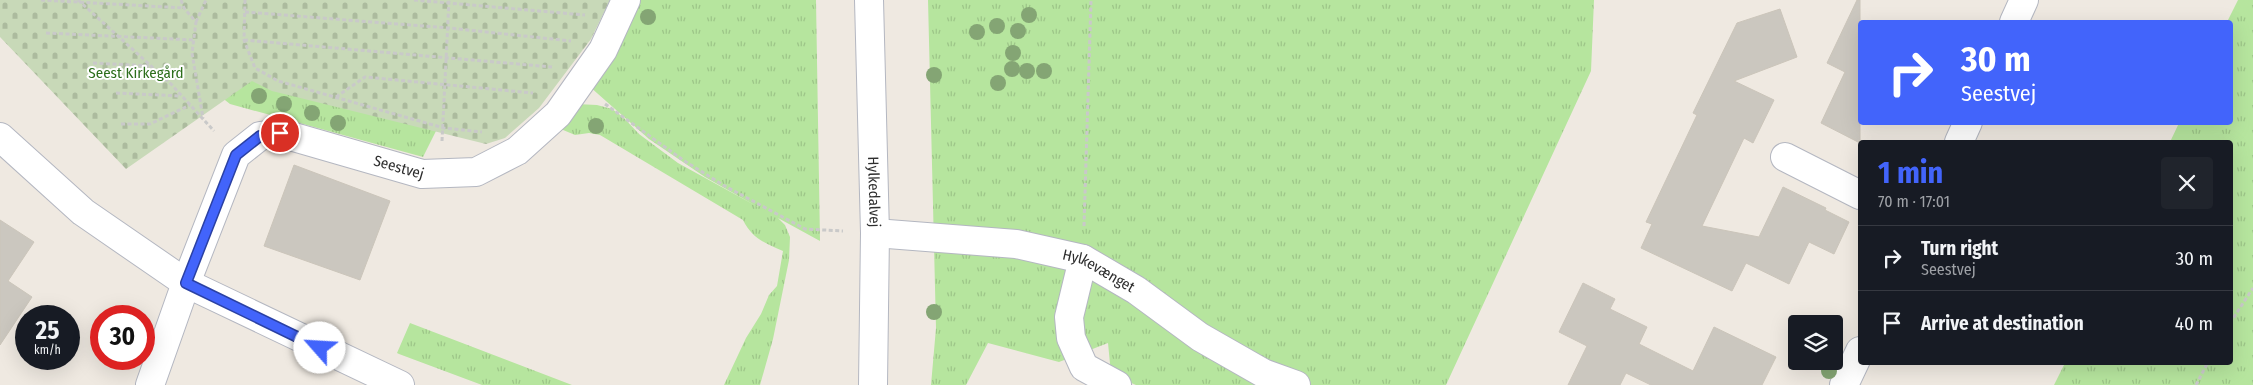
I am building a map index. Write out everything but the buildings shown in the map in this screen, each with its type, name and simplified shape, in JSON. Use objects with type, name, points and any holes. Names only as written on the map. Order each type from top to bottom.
[{"type":"street","name":"Seestvej","points":[[236,155],[260,136],[280,133],[422,174],[476,172],[517,151],[558,114],[603,50],[626,0]]},
{"type":"street","name":"Hylkedalvej","points":[[869,0],[875,234],[873,385]]},
{"type":"street","points":[[2015,20],[2024,0]]},
{"type":"street","points":[[1960,140],[1967,125]]},
{"type":"street","points":[[0,137],[82,212],[186,283],[400,385]]},
{"type":"street","points":[[150,385],[186,283],[236,155]]},
{"type":"street","points":[[1784,158],[1858,194]]},
{"type":"street","name":"Hylkevænget","points":[[875,234],[1016,244],[1083,259],[1136,290],[1200,337],[1263,372],[1296,385]]},
{"type":"street","points":[[1083,259],[1069,317],[1071,338],[1084,367],[1117,385]]},
{"type":"street","points":[[1844,385],[1858,355]]},
{"type":"path","points":[[41,0],[184,8]]},
{"type":"path","points":[[181,0],[184,8],[196,22]]},
{"type":"path","points":[[203,119],[192,53],[196,22],[206,0]]},
{"type":"path","points":[[245,0],[244,40],[254,68],[278,81],[444,128],[486,133]]},
{"type":"path","points":[[414,0],[586,15]]},
{"type":"path","points":[[1083,259],[1092,0]]},
{"type":"path","points":[[79,1],[182,96],[236,155]]},
{"type":"path","points":[[444,128],[449,2]]},
{"type":"path","points":[[581,24],[590,8]]},
{"type":"path","points":[[245,12],[449,28],[572,41],[570,46]]},
{"type":"path","points":[[46,33],[194,40]]},
{"type":"path","points":[[244,40],[447,56],[555,67],[550,74]]},
{"type":"path","points":[[93,63],[151,66]]},
{"type":"path","points":[[335,97],[365,77],[537,93],[533,98]]},
{"type":"path","points":[[575,91],[600,100],[682,160],[805,229],[875,234]]},
{"type":"path","points":[[116,93],[182,96]]},
{"type":"path","points":[[121,124],[150,124],[190,105]]},
{"type":"path","points":[[2233,318],[2253,288]]},
{"type":"path","points":[[2196,385],[2206,365]]},
{"type":"green space","name":"Seest Kirkegård","points":[[0,0],[610,0],[591,39],[539,108],[505,138],[486,144],[272,91],[252,81],[126,169],[0,37]]},
{"type":"green space","points":[[638,0],[816,0],[820,241],[778,218],[785,225],[790,237],[789,260],[773,339],[760,385],[724,385],[769,295],[777,286],[783,251],[755,236],[743,220],[600,135],[589,133],[575,135],[556,127],[576,104],[597,105],[612,109],[623,117],[639,134],[678,163],[758,207],[705,177],[649,139],[589,86]]},
{"type":"green space","points":[[928,0],[1594,0],[1591,71],[1446,385],[1136,385],[1111,374],[1108,343],[1059,362],[988,343],[966,385],[931,385],[936,328]]},
{"type":"green space","points":[[2238,0],[2253,0],[2253,385],[2054,385],[2064,365],[2233,365],[2233,140],[2171,140],[2178,125],[2233,125],[2233,20],[2228,20]]},
{"type":"green space","points":[[202,23],[436,131],[423,157],[230,104],[211,89]]},
{"type":"green space","points":[[410,323],[572,385],[482,385],[399,354],[397,353]]},
{"type":"route","points":[[280,133],[260,136],[236,155],[186,283],[320,348]]}]
